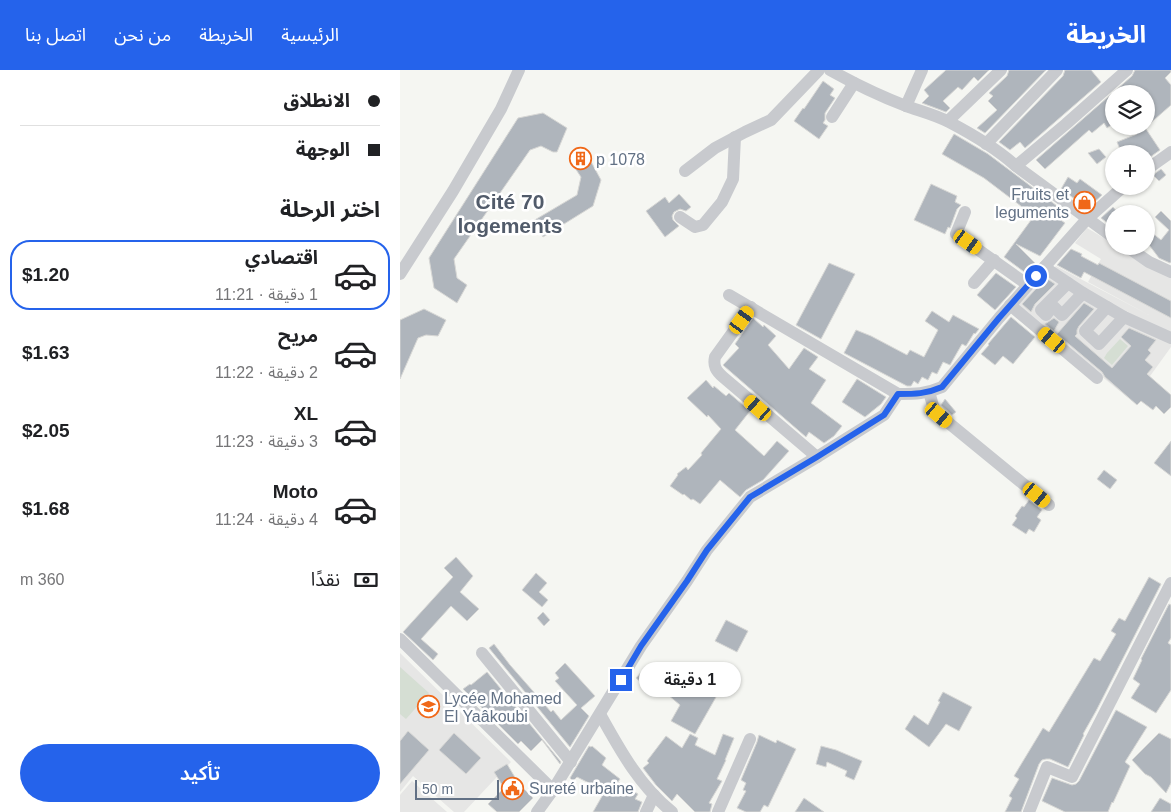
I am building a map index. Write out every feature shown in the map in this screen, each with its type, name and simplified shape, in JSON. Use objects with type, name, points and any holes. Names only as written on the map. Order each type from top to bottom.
[{"type":"street","points":[[400,274],[453,191],[501,109],[519,70]]},
{"type":"street","points":[[685,171],[715,148],[771,120],[819,70]]},
{"type":"street","points":[[830,70],[906,106],[948,121],[1008,159],[1105,232]]},
{"type":"street","points":[[906,106],[922,70]]},
{"type":"street","points":[[948,121],[1001,70]]},
{"type":"street","points":[[986,144],[1057,70]]},
{"type":"street","points":[[1016,166],[1127,70]]},
{"type":"street","points":[[832,117],[854,83]]},
{"type":"street","points":[[680,218],[695,227],[703,225],[722,202],[733,179],[735,137]]},
{"type":"street","points":[[1155,164],[1171,153]]},
{"type":"street","points":[[729,295],[898,394],[929,392],[942,387],[1044,267],[1087,219],[1114,195]]},
{"type":"street","points":[[965,212],[956,234],[1028,285]]},
{"type":"street","points":[[1139,255],[1171,272]]},
{"type":"street","points":[[974,283],[994,260]]},
{"type":"street","points":[[1044,267],[1107,307],[1171,338]]},
{"type":"street","points":[[1068,283],[1041,310],[1046,315],[1053,306],[1062,315],[1083,293]]},
{"type":"street","points":[[1010,305],[1097,378]]},
{"type":"street","points":[[751,307],[715,357],[715,368],[729,383],[817,457]]},
{"type":"street","points":[[1107,307],[1085,331],[1099,344],[1124,316]]},
{"type":"street","points":[[929,392],[934,409],[939,415],[1049,505]]},
{"type":"street","points":[[538,812],[571,762],[641,646],[707,550],[750,497],[884,415],[898,394]]},
{"type":"street","points":[[1029,812],[1047,767],[1072,777],[1171,582]]},
{"type":"street","points":[[400,640],[553,790]]},
{"type":"street","points":[[482,653],[571,762]]},
{"type":"street","points":[[600,714],[619,749],[640,779],[672,812]]},
{"type":"street","points":[[718,812],[750,739]]},
{"type":"street","points":[[646,812],[654,795]]},
{"type":"shaded area","points":[[1087,228],[1105,239],[1105,255],[1133,255],[1171,274],[1171,347],[1132,401],[1016,307],[1056,266],[1149,315],[1088,282],[1101,259],[1075,243]]},
{"type":"shaded area","points":[[1120,339],[1128,346],[1112,365],[1104,358]]},
{"type":"shaded area","name":"Lycée Mohamed El Yaâkoubi","points":[[400,653],[511,762],[464,812],[454,812],[413,776],[400,792]]},
{"type":"shaded area","points":[[400,667],[429,693],[406,719],[400,714]]},
{"type":"shaded area","points":[[412,781],[447,812],[400,812],[400,795]]},
{"type":"building","points":[[946,70],[989,70],[978,81],[974,77],[962,90],[958,87],[943,101],[950,108],[946,112],[922,103],[929,96],[924,90]]},
{"type":"building","points":[[1009,70],[1046,70],[985,133],[977,128],[997,110],[988,101],[993,96],[989,93],[1007,76]]},
{"type":"building","points":[[1065,70],[1091,70],[1101,82],[1025,148],[1020,142],[1010,150],[999,142],[1063,76]]},
{"type":"building","points":[[1135,70],[1171,70],[1165,78],[1171,85],[1171,105],[1155,119],[1155,85],[1122,85],[1132,76]]},
{"type":"building","points":[[823,81],[834,89],[830,95],[835,98],[825,113],[823,123],[828,126],[819,139],[794,121]]},
{"type":"building","points":[[1105,100],[1105,125],[1104,123],[1092,133],[1089,130],[1045,169],[1036,160]]},
{"type":"building","points":[[543,113],[567,128],[557,152],[541,146],[530,150],[454,259],[457,278],[467,285],[457,303],[434,288],[429,258],[518,118]]},
{"type":"building","points":[[954,134],[988,154],[1065,212],[1059,219],[1065,223],[1040,256],[1016,244],[1035,263],[1027,274],[1004,257],[1034,216],[984,178],[942,154]]},
{"type":"building","points":[[1134,135],[1150,135],[1160,150],[1155,154],[1155,145],[1118,145],[1117,142]]},
{"type":"building","points":[[1099,149],[1105,158],[1097,164],[1088,153]]},
{"type":"building","points":[[582,153],[587,160],[589,158],[601,180],[593,206],[543,237],[533,221],[577,195],[581,177],[575,168],[579,165],[574,159]]},
{"type":"building","points":[[1161,169],[1166,175],[1159,181],[1155,177],[1155,174]]},
{"type":"building","points":[[1068,177],[1077,183],[1080,179],[1102,195],[1090,206],[1088,204],[1086,207],[1061,189]]},
{"type":"building","points":[[931,184],[957,196],[955,202],[961,205],[957,209],[950,228],[948,227],[945,234],[914,220]]},
{"type":"building","points":[[679,194],[691,207],[686,211],[680,209],[674,212],[673,220],[679,226],[665,237],[646,211],[665,197],[669,203]]},
{"type":"building","points":[[1161,211],[1171,221],[1170,263],[1159,258],[1155,253],[1155,235],[1161,240],[1169,230],[1155,217]]},
{"type":"building","points":[[1071,249],[1098,265],[1099,263],[1171,301],[1171,318],[1084,272],[1081,278],[1057,265]]},
{"type":"building","points":[[829,263],[855,274],[821,339],[796,325]]},
{"type":"building","points":[[996,273],[1016,287],[995,310],[977,295]]},
{"type":"building","points":[[1046,278],[1055,284],[1035,304],[1031,312],[1022,304]]},
{"type":"building","points":[[1084,303],[1094,309],[1079,326],[1075,336],[1112,368],[1131,346],[1121,337],[1129,328],[1156,340],[1148,350],[1151,353],[1145,360],[1153,367],[1147,374],[1171,395],[1171,407],[1164,414],[1156,406],[1153,410],[1141,401],[1137,405],[1057,334]]},
{"type":"building","points":[[424,309],[446,320],[438,336],[426,335],[418,338],[400,379],[400,320]]},
{"type":"building","points":[[932,311],[949,322],[953,315],[979,329],[974,333],[966,346],[962,344],[950,365],[943,362],[937,374],[932,372],[928,380],[922,377],[918,384],[914,381],[911,386],[907,386],[844,353],[856,330],[907,355],[910,350],[924,357],[938,330],[925,321]]},
{"type":"building","points":[[1011,317],[1035,337],[1013,364],[1003,356],[995,365],[981,354]]},
{"type":"building","points":[[753,318],[776,336],[768,345],[789,369],[804,348],[818,357],[809,369],[826,380],[811,403],[842,426],[834,436],[824,443],[809,432],[806,437],[723,365],[739,348],[735,344]]},
{"type":"building","points":[[1054,318],[1059,322],[1054,331],[1045,324]]},
{"type":"building","points":[[857,379],[886,397],[881,404],[865,417],[842,402]]},
{"type":"building","points":[[706,380],[713,388],[714,386],[726,396],[729,393],[750,411],[735,430],[764,456],[777,441],[789,451],[763,480],[746,490],[740,497],[720,480],[700,504],[670,486],[677,474],[686,467],[688,470],[702,455],[701,453],[721,429],[708,415],[707,417],[687,398]]},
{"type":"building","points":[[945,399],[956,412],[952,415],[941,405]]},
{"type":"building","points":[[1171,441],[1171,476],[1154,463]]},
{"type":"building","points":[[1104,470],[1117,480],[1110,489],[1097,479]]},
{"type":"building","points":[[1029,500],[1042,510],[1037,517],[1041,520],[1034,532],[1029,529],[1026,534],[1012,525],[1017,518],[1015,516]]},
{"type":"building","points":[[456,557],[473,576],[460,592],[479,609],[467,621],[451,606],[421,639],[438,654],[433,660],[403,632],[453,577],[444,568]]},
{"type":"building","points":[[536,573],[547,583],[539,592],[548,600],[542,607],[522,590]]},
{"type":"building","points":[[1149,577],[1161,584],[1083,734],[1068,767],[1050,759],[1042,760],[1021,812],[1005,812],[1012,798],[1009,796],[1019,779],[1014,776],[1043,728],[1049,732],[1094,658],[1100,661],[1116,634],[1111,631],[1119,618],[1125,621]]},
{"type":"building","points":[[1169,604],[1171,605],[1171,638],[1168,643],[1171,645],[1171,690],[1156,713],[1131,698],[1140,684],[1133,679]]},
{"type":"building","points":[[543,612],[550,620],[544,626],[537,618]]},
{"type":"building","points":[[726,620],[748,631],[737,652],[715,641]]},
{"type":"building","points":[[494,644],[551,712],[553,710],[561,720],[577,705],[555,681],[559,678],[555,673],[565,663],[595,696],[581,708],[589,716],[570,747],[489,648]]},
{"type":"building","points":[[645,668],[658,679],[661,676],[668,684],[673,678],[693,695],[706,672],[724,683],[695,734],[671,721],[680,705],[661,689],[653,692],[636,678]]},
{"type":"building","points":[[487,672],[561,762],[560,764],[542,740],[531,751],[521,741],[518,744],[463,689]]},
{"type":"building","points":[[943,692],[972,707],[959,731],[946,724],[929,747],[905,729],[914,715],[928,725]]},
{"type":"building","points":[[1116,710],[1147,727],[1125,762],[1130,766],[1108,812],[1065,812],[1042,801],[1052,778],[1072,785],[1079,781]]},
{"type":"building","points":[[408,731],[429,750],[400,784],[400,741]]},
{"type":"building","points":[[454,733],[481,758],[466,774],[439,750]]},
{"type":"building","points":[[1159,733],[1171,739],[1171,783],[1166,793],[1132,760]]},
{"type":"building","points":[[690,734],[698,738],[695,745],[715,755],[723,734],[734,738],[717,779],[722,781],[709,803],[712,804],[710,812],[695,812],[677,794],[672,801],[643,768],[649,763],[647,761],[666,736],[682,748]]},
{"type":"building","points":[[759,735],[776,743],[777,740],[796,749],[768,807],[764,805],[760,812],[746,812],[737,808],[746,791],[743,790],[746,783],[741,780]]},
{"type":"building","points":[[589,746],[592,746],[606,758],[602,765],[620,779],[618,782],[638,794],[635,799],[642,802],[638,812],[593,812],[605,791],[577,777],[573,781],[570,778]]},
{"type":"building","points":[[821,746],[862,761],[854,780],[845,776],[847,771],[827,762],[826,767],[816,764]]},
{"type":"building","name":"Sureté urbaine","points":[[507,764],[519,784],[533,798],[519,812],[497,812],[488,804],[504,788],[494,772]]},
{"type":"building","points":[[804,798],[824,812],[795,812]]},
{"type":"building","points":[[1160,798],[1171,804],[1171,812],[1151,812]]},
{"type":"place","name":"p 1078","points":[[580,159]]},
{"type":"place","name":"Fruits et leguments","points":[[1085,203]]},
{"type":"place","name":"Lycée Mohamed El Yaâkoubi","points":[[428,707]]},
{"type":"place","name":"Sureté urbaine","points":[[513,788]]},
{"type":"district","name":"Cité 70 logements","points":[[510,214]]},
{"type":"route","points":[[621,680],[641,646],[707,550],[750,497],[884,415],[898,394],[931,392],[942,387],[1036,276]]}]
